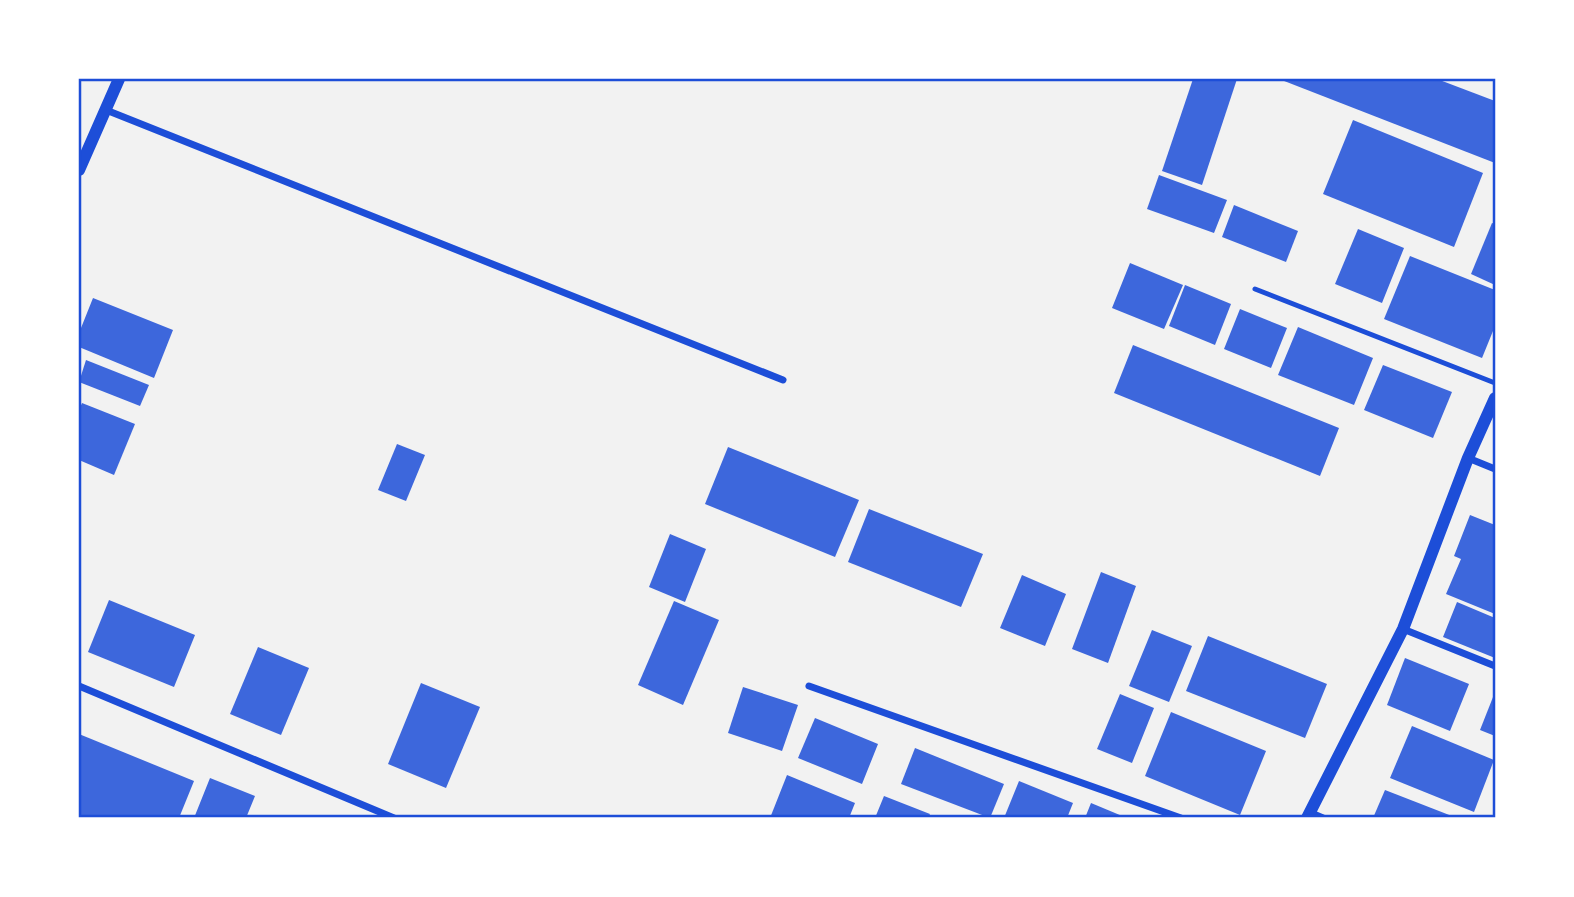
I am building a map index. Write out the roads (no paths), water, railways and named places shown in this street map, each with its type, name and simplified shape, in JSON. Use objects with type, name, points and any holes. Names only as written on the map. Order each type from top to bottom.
[{"type":"street","points":[[79,170],[82,157],[119,79]]},
{"type":"street","points":[[106,110],[783,380]]},
{"type":"street","points":[[1323,818],[1308,815],[1403,629],[1468,458],[1495,398]]},
{"type":"street","points":[[1468,458],[1495,469]]},
{"type":"street","points":[[1403,629],[1495,666]]},
{"type":"street","points":[[79,686],[394,818]]},
{"type":"street","points":[[809,686],[1181,818]]},
{"type":"lane","points":[[1255,289],[1495,383]]}]
